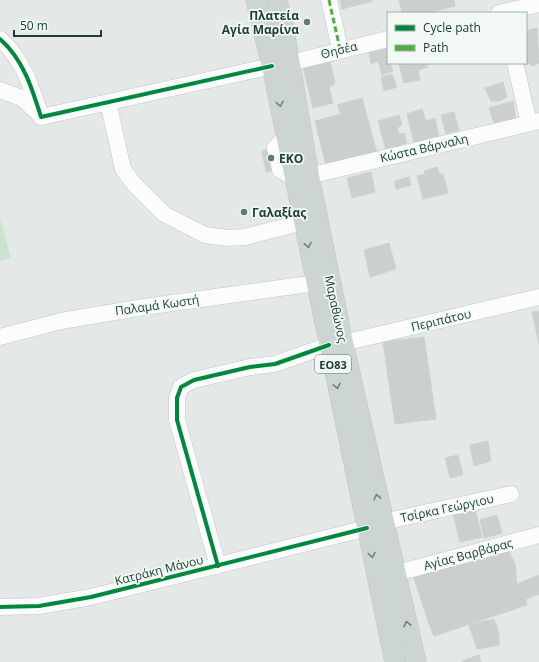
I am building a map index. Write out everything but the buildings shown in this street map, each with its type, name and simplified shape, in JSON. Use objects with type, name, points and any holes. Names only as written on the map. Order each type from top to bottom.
[{"type":"main road","name":"Μαραθώνος","points":[[256,0],[281,64],[336,344],[375,525],[395,662]]},
{"type":"main road","name":"Μαραθώνος","points":[[277,0],[286,137],[302,177],[303,222],[316,283],[336,344]]},
{"type":"main road","name":"Μαραθώνος","points":[[375,525],[397,573],[416,662]]},
{"type":"street","points":[[329,0],[340,50]]},
{"type":"street","points":[[502,10],[539,4]]},
{"type":"street","name":"Θησέα","points":[[41,116],[281,64],[387,38]]},
{"type":"street","points":[[0,39],[7,45],[22,66],[41,116]]},
{"type":"street","points":[[515,64],[534,122]]},
{"type":"street","points":[[0,90],[22,98],[41,116]]},
{"type":"street","points":[[108,102],[123,169],[134,184],[164,214],[205,235],[226,238],[245,237],[303,222]]},
{"type":"street","name":"Κώστα Βάρναλη","points":[[302,177],[534,122]]},
{"type":"street","name":"Παλαμά Κωστή","points":[[0,337],[61,321],[129,309],[316,283]]},
{"type":"street","name":"Περιπάτου","points":[[218,566],[177,420],[177,398],[181,386],[194,380],[275,364],[336,344],[539,297]]},
{"type":"street","name":"Τσίρκα Γεώργιου","points":[[375,525],[511,494]]},
{"type":"street","name":"Κατράκη Μάνου","points":[[0,607],[64,602],[218,566],[375,525]]},
{"type":"street","name":"Αγίας Βαρβάρας","points":[[397,573],[539,535]]},
{"type":"green space","points":[[0,218],[11,258],[0,261]]},
{"type":"marked path","points":[[329,0],[340,49]]},
{"type":"cycle path","points":[[0,39],[21,65],[34,95],[41,117],[272,66]]},
{"type":"cycle path","points":[[218,566],[177,420],[177,398],[181,387],[194,380],[250,367],[275,364],[329,345]]},
{"type":"cycle path","points":[[0,607],[39,606],[91,597],[367,528]]},
{"type":"place","name":"Πλατεία Αγία Μαρίνα","points":[[307,22]]},
{"type":"place","name":"EKO","points":[[271,158]]},
{"type":"place","name":"Γαλαξίας","points":[[244,212]]}]
